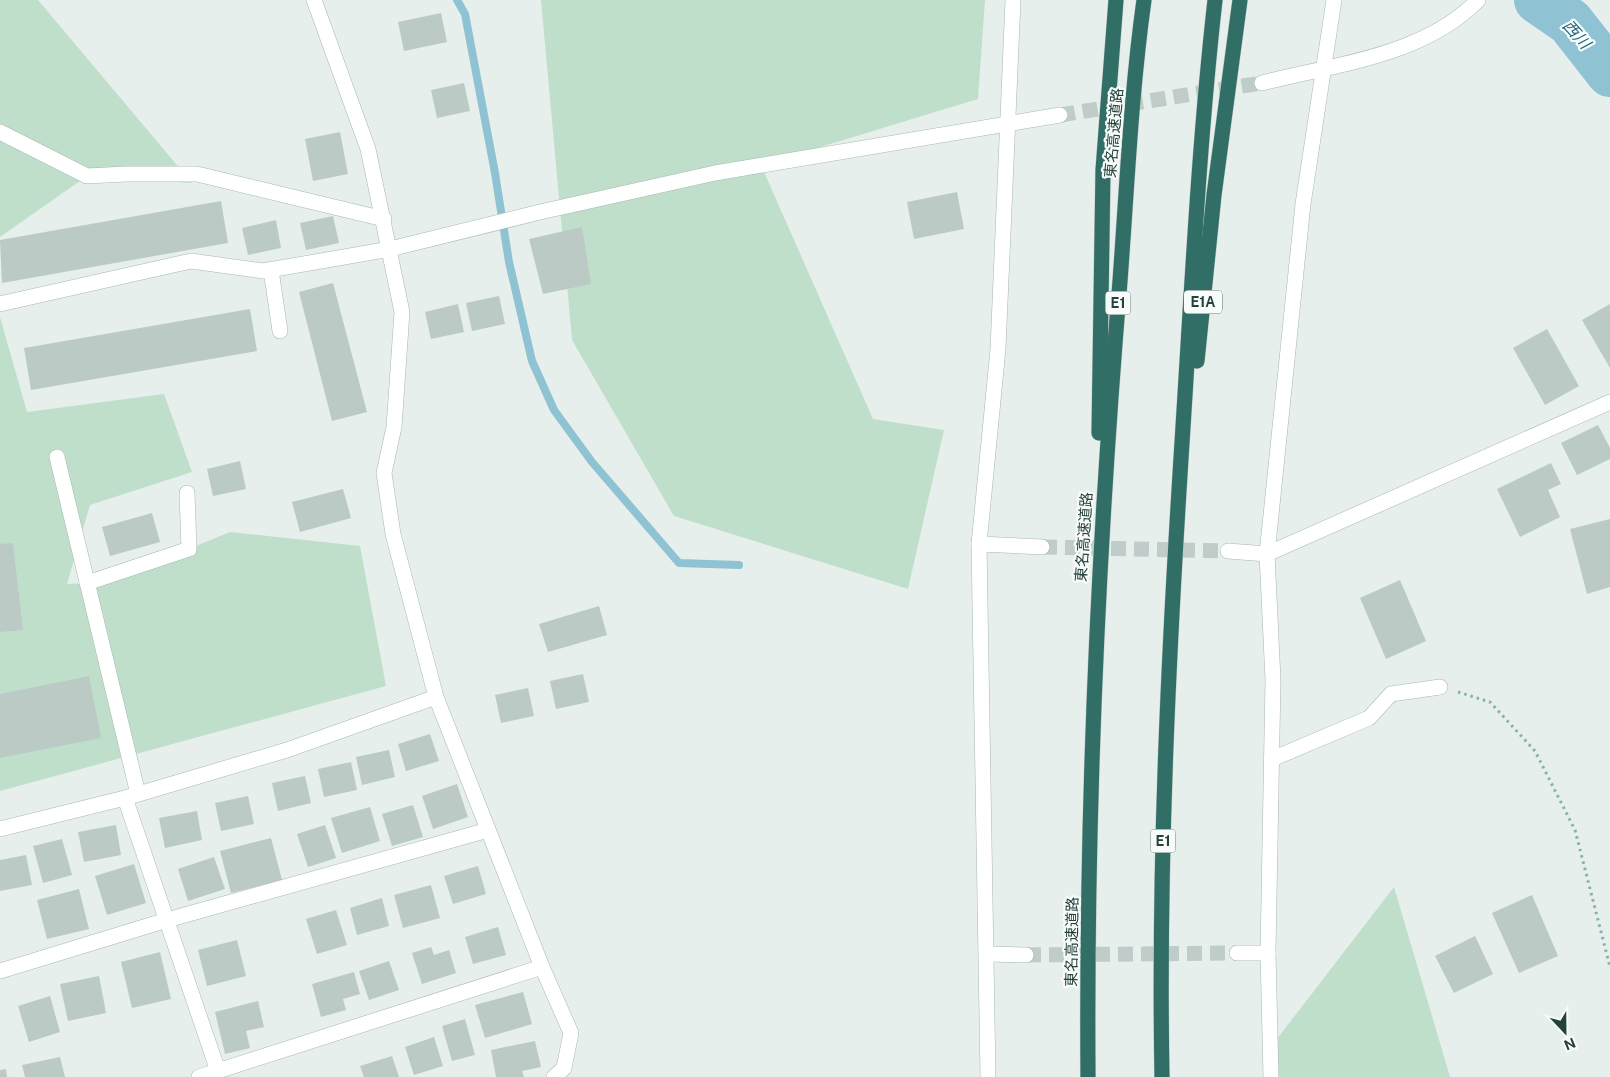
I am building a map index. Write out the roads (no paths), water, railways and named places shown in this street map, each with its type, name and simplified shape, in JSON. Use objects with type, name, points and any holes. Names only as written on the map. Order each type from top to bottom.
[{"type":"highway","points":[[1097,606],[1103,170],[1116,0]]},
{"type":"highway","name":"東名高速道路","points":[[1088,1077],[1092,755],[1097,606],[1116,328],[1144,0]]},
{"type":"highway","name":"E1","points":[[1162,1077],[1164,783],[1172,605],[1198,192],[1215,0]]},
{"type":"highway","name":"E1A","points":[[1172,605],[1214,195],[1240,0]]},
{"type":"street","points":[[314,0],[368,148],[402,312],[394,426],[384,473],[393,534],[436,697],[542,967],[571,1033],[564,1068],[554,1077]]},
{"type":"street","points":[[988,1077],[988,954],[979,544],[998,349],[1006,125],[1013,0]]},
{"type":"street","points":[[1271,1077],[1268,953],[1273,680],[1267,554],[1303,204],[1334,0]]},
{"type":"street","points":[[1262,83],[1324,67],[1381,56],[1461,17],[1478,0]]},
{"type":"street","points":[[0,304],[191,260],[263,271],[390,249],[540,212],[715,173],[1060,115]]},
{"type":"street","points":[[0,132],[87,176],[197,174],[384,219]]},
{"type":"street","points":[[270,270],[280,331]]},
{"type":"street","points":[[1228,551],[1267,554],[1610,402]]},
{"type":"street","points":[[57,457],[87,583],[132,796],[167,920],[218,1071]]},
{"type":"street","points":[[87,583],[189,549],[188,493]]},
{"type":"street","points":[[979,544],[1042,547]]},
{"type":"street","points":[[1272,759],[1369,718],[1391,694],[1440,687]]},
{"type":"street","points":[[0,828],[132,796],[287,750],[436,697]]},
{"type":"street","points":[[0,971],[167,920],[488,830]]},
{"type":"street","points":[[1237,953],[1268,953]]},
{"type":"street","points":[[988,954],[1026,956]]},
{"type":"street","points":[[198,1077],[542,967]]},
{"type":"waterway","points":[[457,0],[465,14],[495,173],[509,262],[532,361],[554,410],[592,462],[679,563],[739,565]]},
{"type":"waterway","name":"西川","points":[[1538,0],[1570,22],[1610,73]]},
{"type":"tunnel","points":[[1060,115],[1262,83]]},
{"type":"tunnel","points":[[1042,547],[1228,551]]},
{"type":"tunnel","points":[[1026,955],[1237,953]]}]
